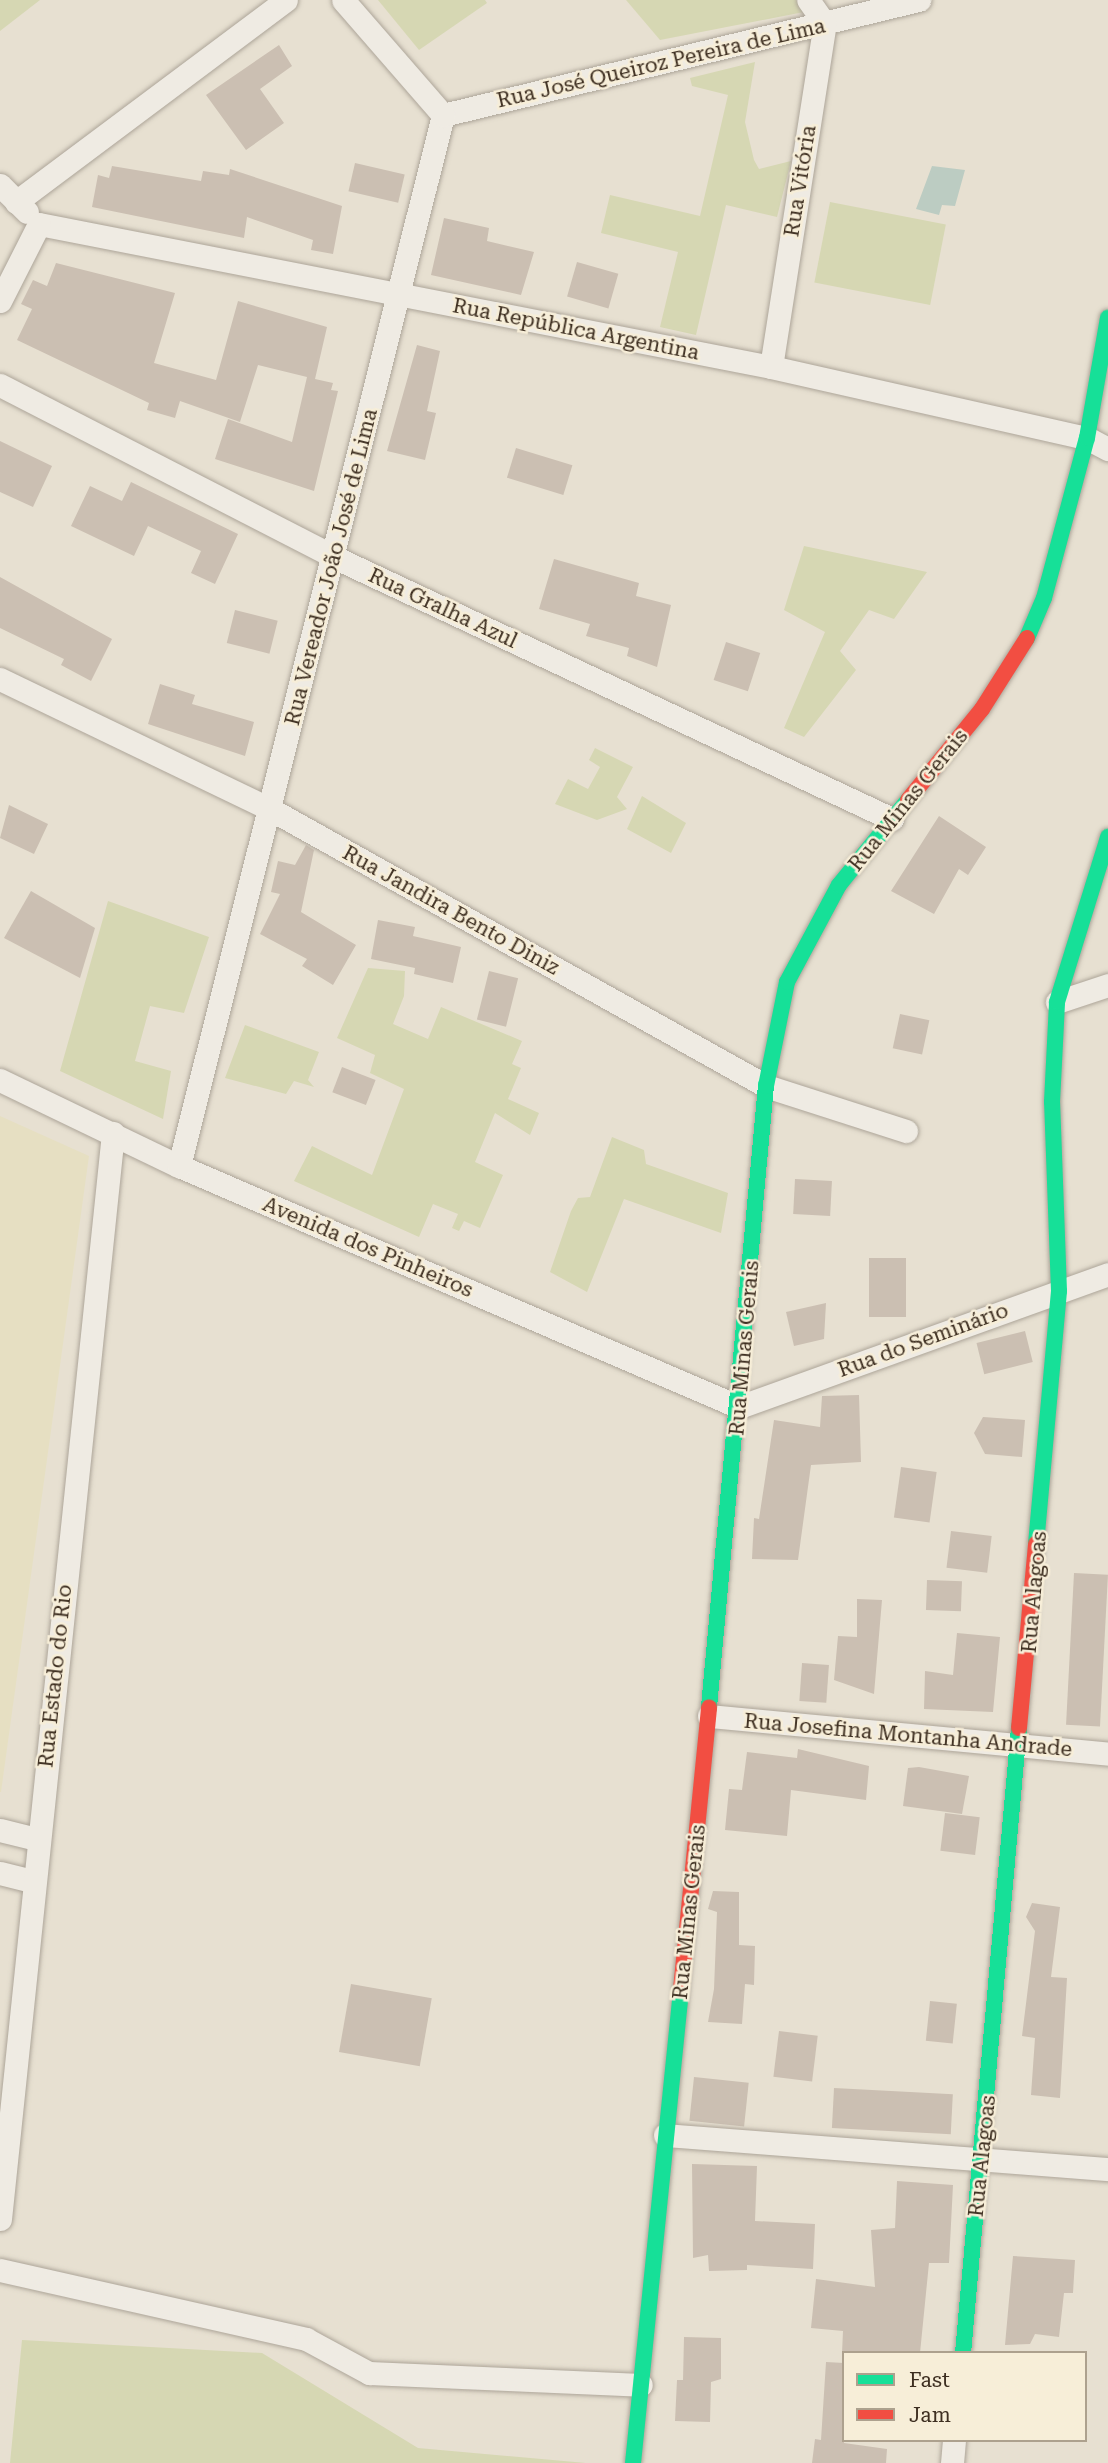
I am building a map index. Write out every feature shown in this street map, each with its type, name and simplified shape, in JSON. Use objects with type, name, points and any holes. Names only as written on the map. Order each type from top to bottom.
[{"type":"street","points":[[16,202],[286,0]]},
{"type":"street","points":[[343,0],[443,115]]},
{"type":"street","points":[[808,0],[825,23]]},
{"type":"street","name":"Rua José Queiroz Pereira de Lima","points":[[443,115],[919,0]]},
{"type":"street","name":"Rua Vitória","points":[[771,367],[825,23]]},
{"type":"street","name":"Rua Vereador João José de Lima","points":[[180,1166],[336,558],[443,115]]},
{"type":"street","points":[[0,185],[40,224],[0,301]]},
{"type":"street","name":"Rua República Argentina","points":[[40,224],[771,367],[1087,438],[1108,449]]},
{"type":"street","name":"Rua Minas Gerais","points":[[633,2463],[739,1407],[765,1086],[787,982],[812,928],[892,819],[982,709],[1026,641],[1044,598],[1087,438],[1108,318]]},
{"type":"street","name":"Rua Gralha Azul","points":[[0,385],[336,558],[892,819]]},
{"type":"street","name":"Rua Jandira Bento Diniz","points":[[0,679],[270,809],[765,1086],[906,1131]]},
{"type":"street","name":"Rua Alagoas","points":[[963,2351],[1021,1743],[1059,1291],[1052,1102],[1057,1002],[1108,837]]},
{"type":"street","points":[[1057,1002],[1108,985]]},
{"type":"street","name":"Avenida dos Pinheiros","points":[[0,1080],[180,1166],[739,1407]]},
{"type":"street","name":"Rua Estado do Rio","points":[[0,2219],[32,1881],[113,1133]]},
{"type":"street","name":"Rua do Seminário","points":[[739,1407],[1108,1274]]},
{"type":"street","name":"Rua Josefina Montanha Andrade","points":[[709,1716],[1021,1743],[1108,1754]]},
{"type":"street","points":[[0,1830],[37,1839]]},
{"type":"street","points":[[0,1873],[32,1881]]},
{"type":"street","points":[[666,2135],[1108,2169]]},
{"type":"street","points":[[0,2270],[306,2339],[369,2373],[641,2385]]},
{"type":"street","points":[[952,2463],[954,2442]]},
{"type":"shaded area","points":[[932,166],[965,170],[955,206],[942,205],[939,215],[916,209]]},
{"type":"shaded area","points":[[0,1116],[89,1156],[1,1792],[0,1792]]},
{"type":"green space","points":[[0,0],[40,0],[0,31]]},
{"type":"green space","points":[[378,0],[485,0],[487,3],[419,50]]},
{"type":"green space","points":[[626,0],[796,0],[804,12],[660,40]]},
{"type":"green space","points":[[755,62],[745,122],[754,160],[759,169],[791,161],[777,217],[726,205],[696,335],[660,327],[678,252],[601,233],[610,195],[700,216],[728,95],[692,86],[690,78]]},
{"type":"green space","points":[[830,202],[946,225],[930,305],[814,282]]},
{"type":"green space","points":[[804,546],[927,572],[894,619],[869,610],[840,651],[856,670],[804,737],[784,728],[825,632],[784,610]]},
{"type":"green space","points":[[595,748],[633,767],[617,797],[627,809],[597,820],[555,804],[568,779],[588,789],[600,767],[589,760]]},
{"type":"green space","points":[[642,796],[686,823],[671,853],[627,829]]},
{"type":"green space","points":[[108,901],[209,937],[184,1013],[150,1006],[135,1061],[171,1071],[163,1119],[60,1071]]},
{"type":"green space","points":[[368,968],[405,971],[404,996],[393,1024],[428,1039],[441,1007],[522,1041],[512,1064],[521,1068],[508,1099],[539,1113],[530,1135],[495,1113],[475,1162],[503,1175],[480,1228],[464,1221],[459,1231],[452,1228],[458,1214],[433,1204],[419,1237],[294,1181],[312,1146],[372,1175],[404,1089],[370,1073],[375,1055],[337,1038]]},
{"type":"green space","points":[[245,1025],[319,1052],[308,1080],[314,1087],[294,1081],[286,1094],[225,1078]]},
{"type":"green space","points":[[612,1137],[644,1150],[646,1164],[728,1193],[721,1233],[624,1199],[587,1292],[550,1272],[571,1211],[578,1198],[590,1197]]},
{"type":"green space","points":[[22,2340],[262,2353],[418,2448],[586,2463],[10,2463]]},
{"type":"building","points":[[279,45],[292,66],[260,89],[284,123],[246,150],[206,95]]},
{"type":"building","points":[[355,163],[405,174],[398,203],[348,191]]},
{"type":"building","points":[[112,166],[201,181],[203,171],[229,175],[230,169],[342,206],[333,254],[311,250],[313,240],[247,217],[244,238],[92,207],[98,175],[109,178]]},
{"type":"building","points":[[444,218],[489,228],[487,241],[534,252],[521,295],[431,275]]},
{"type":"building","points":[[577,262],[618,274],[608,308],[567,297]]},
{"type":"building","points":[[56,263],[175,293],[154,363],[216,380],[238,301],[327,327],[315,379],[333,383],[331,390],[338,391],[314,491],[215,459],[228,419],[292,442],[307,377],[258,365],[240,422],[180,401],[175,418],[147,410],[149,403],[17,340],[32,309],[21,304],[33,280],[47,286]]},
{"type":"building","points":[[417,345],[440,351],[427,411],[436,413],[425,460],[387,451]]},
{"type":"building","points":[[0,441],[52,466],[33,507],[0,492]]},
{"type":"building","points":[[516,448],[572,465],[563,495],[507,478]]},
{"type":"building","points":[[131,482],[238,534],[215,584],[191,573],[201,551],[148,526],[134,556],[71,526],[90,486],[122,501]]},
{"type":"building","points":[[554,559],[639,583],[636,596],[671,605],[657,667],[627,656],[629,648],[586,636],[590,624],[539,609]]},
{"type":"building","points":[[0,577],[112,639],[91,681],[61,665],[64,659],[0,628]]},
{"type":"building","points":[[235,610],[278,621],[269,654],[227,643]]},
{"type":"building","points":[[726,642],[760,653],[748,691],[714,680]]},
{"type":"building","points":[[160,684],[195,695],[192,704],[254,722],[245,756],[148,724]]},
{"type":"building","points":[[9,805],[48,824],[34,854],[0,838]]},
{"type":"building","points":[[939,816],[986,847],[968,875],[959,869],[934,914],[891,891]]},
{"type":"building","points":[[306,845],[314,850],[301,912],[356,945],[333,985],[302,966],[307,959],[260,934],[280,894],[271,892],[278,861],[295,865]]},
{"type":"building","points":[[31,891],[95,928],[80,978],[4,938]]},
{"type":"building","points":[[378,920],[415,927],[413,936],[461,947],[453,983],[414,974],[415,968],[371,959]]},
{"type":"building","points":[[489,971],[518,978],[506,1027],[477,1020]]},
{"type":"building","points":[[900,1014],[929,1020],[922,1054],[893,1048]]},
{"type":"building","points":[[342,1067],[376,1080],[366,1105],[332,1092]]},
{"type":"building","points":[[795,1179],[832,1181],[830,1216],[793,1214]]},
{"type":"building","points":[[869,1258],[906,1258],[906,1317],[869,1317]]},
{"type":"building","points":[[826,1303],[824,1339],[794,1346],[786,1312]]},
{"type":"building","points":[[1025,1331],[1033,1362],[984,1374],[976,1343]]},
{"type":"building","points":[[859,1395],[861,1462],[811,1465],[798,1560],[752,1559],[754,1518],[759,1519],[774,1420],[820,1427],[822,1396]]},
{"type":"building","points":[[983,1417],[1025,1420],[1022,1457],[985,1454],[974,1433]]},
{"type":"building","points":[[901,1467],[937,1472],[930,1523],[894,1518]]},
{"type":"building","points":[[951,1531],[992,1536],[987,1573],[946,1568]]},
{"type":"building","points":[[1074,1573],[1108,1575],[1100,1727],[1066,1725]]},
{"type":"building","points":[[927,1580],[962,1581],[961,1611],[926,1610]]},
{"type":"building","points":[[857,1599],[882,1600],[874,1694],[834,1680],[838,1636],[857,1637]]},
{"type":"building","points":[[957,1633],[1000,1637],[993,1712],[924,1709],[925,1671],[953,1675]]},
{"type":"building","points":[[802,1663],[829,1665],[826,1703],[799,1701]]},
{"type":"building","points":[[798,1749],[869,1766],[866,1800],[791,1790],[787,1836],[725,1830],[729,1789],[742,1790],[747,1752],[797,1758]]},
{"type":"building","points":[[919,1767],[969,1776],[962,1814],[903,1806],[908,1768]]},
{"type":"building","points":[[945,1813],[980,1817],[975,1855],[940,1851]]},
{"type":"building","points":[[713,1891],[739,1892],[739,1945],[755,1946],[754,1985],[745,1984],[742,2024],[708,2022],[714,1989],[717,1912],[708,1909]]},
{"type":"building","points":[[1032,1903],[1060,1907],[1051,1977],[1067,1978],[1060,2098],[1031,2095],[1035,2038],[1022,2036],[1035,1931],[1026,1917]]},
{"type":"building","points":[[351,1984],[432,1998],[420,2066],[339,2052]]},
{"type":"building","points":[[930,2001],[957,2004],[953,2044],[926,2041]]},
{"type":"building","points":[[779,2031],[818,2036],[812,2081],[773,2077]]},
{"type":"building","points":[[694,2077],[749,2083],[744,2127],[689,2121]]},
{"type":"building","points":[[834,2088],[953,2094],[951,2134],[832,2128]]},
{"type":"building","points":[[692,2164],[757,2166],[755,2221],[815,2224],[813,2269],[747,2265],[747,2270],[709,2271],[708,2255],[693,2258]]},
{"type":"building","points":[[897,2181],[953,2185],[949,2263],[929,2263],[920,2351],[842,2351],[843,2331],[811,2328],[816,2279],[875,2287],[871,2230],[895,2228]]},
{"type":"building","points":[[1013,2256],[1075,2260],[1073,2293],[1064,2293],[1059,2337],[1035,2334],[1030,2344],[1005,2345]]},
{"type":"building","points":[[684,2337],[721,2338],[721,2379],[711,2382],[710,2422],[675,2421],[677,2380],[683,2380]]},
{"type":"building","points":[[826,2362],[842,2363],[842,2442],[887,2449],[886,2463],[812,2463],[815,2439],[821,2440]]},
{"type":"traffic: fast","points":[[1027,638],[1044,598],[1087,438],[1108,318]]},
{"type":"traffic: fast","points":[[709,1707],[766,1086],[787,982],[839,885],[908,800]]},
{"type":"traffic: fast","points":[[1036,1544],[1059,1291],[1052,1102],[1057,1002],[1108,837]]},
{"type":"traffic: fast","points":[[963,2351],[1019,1728]]},
{"type":"traffic: fast","points":[[633,2463],[681,1989]]},
{"type":"traffic: jam","points":[[908,800],[982,709],[1027,638]]},
{"type":"traffic: jam","points":[[1019,1728],[1036,1544]]},
{"type":"traffic: jam","points":[[681,1989],[709,1707]]}]
